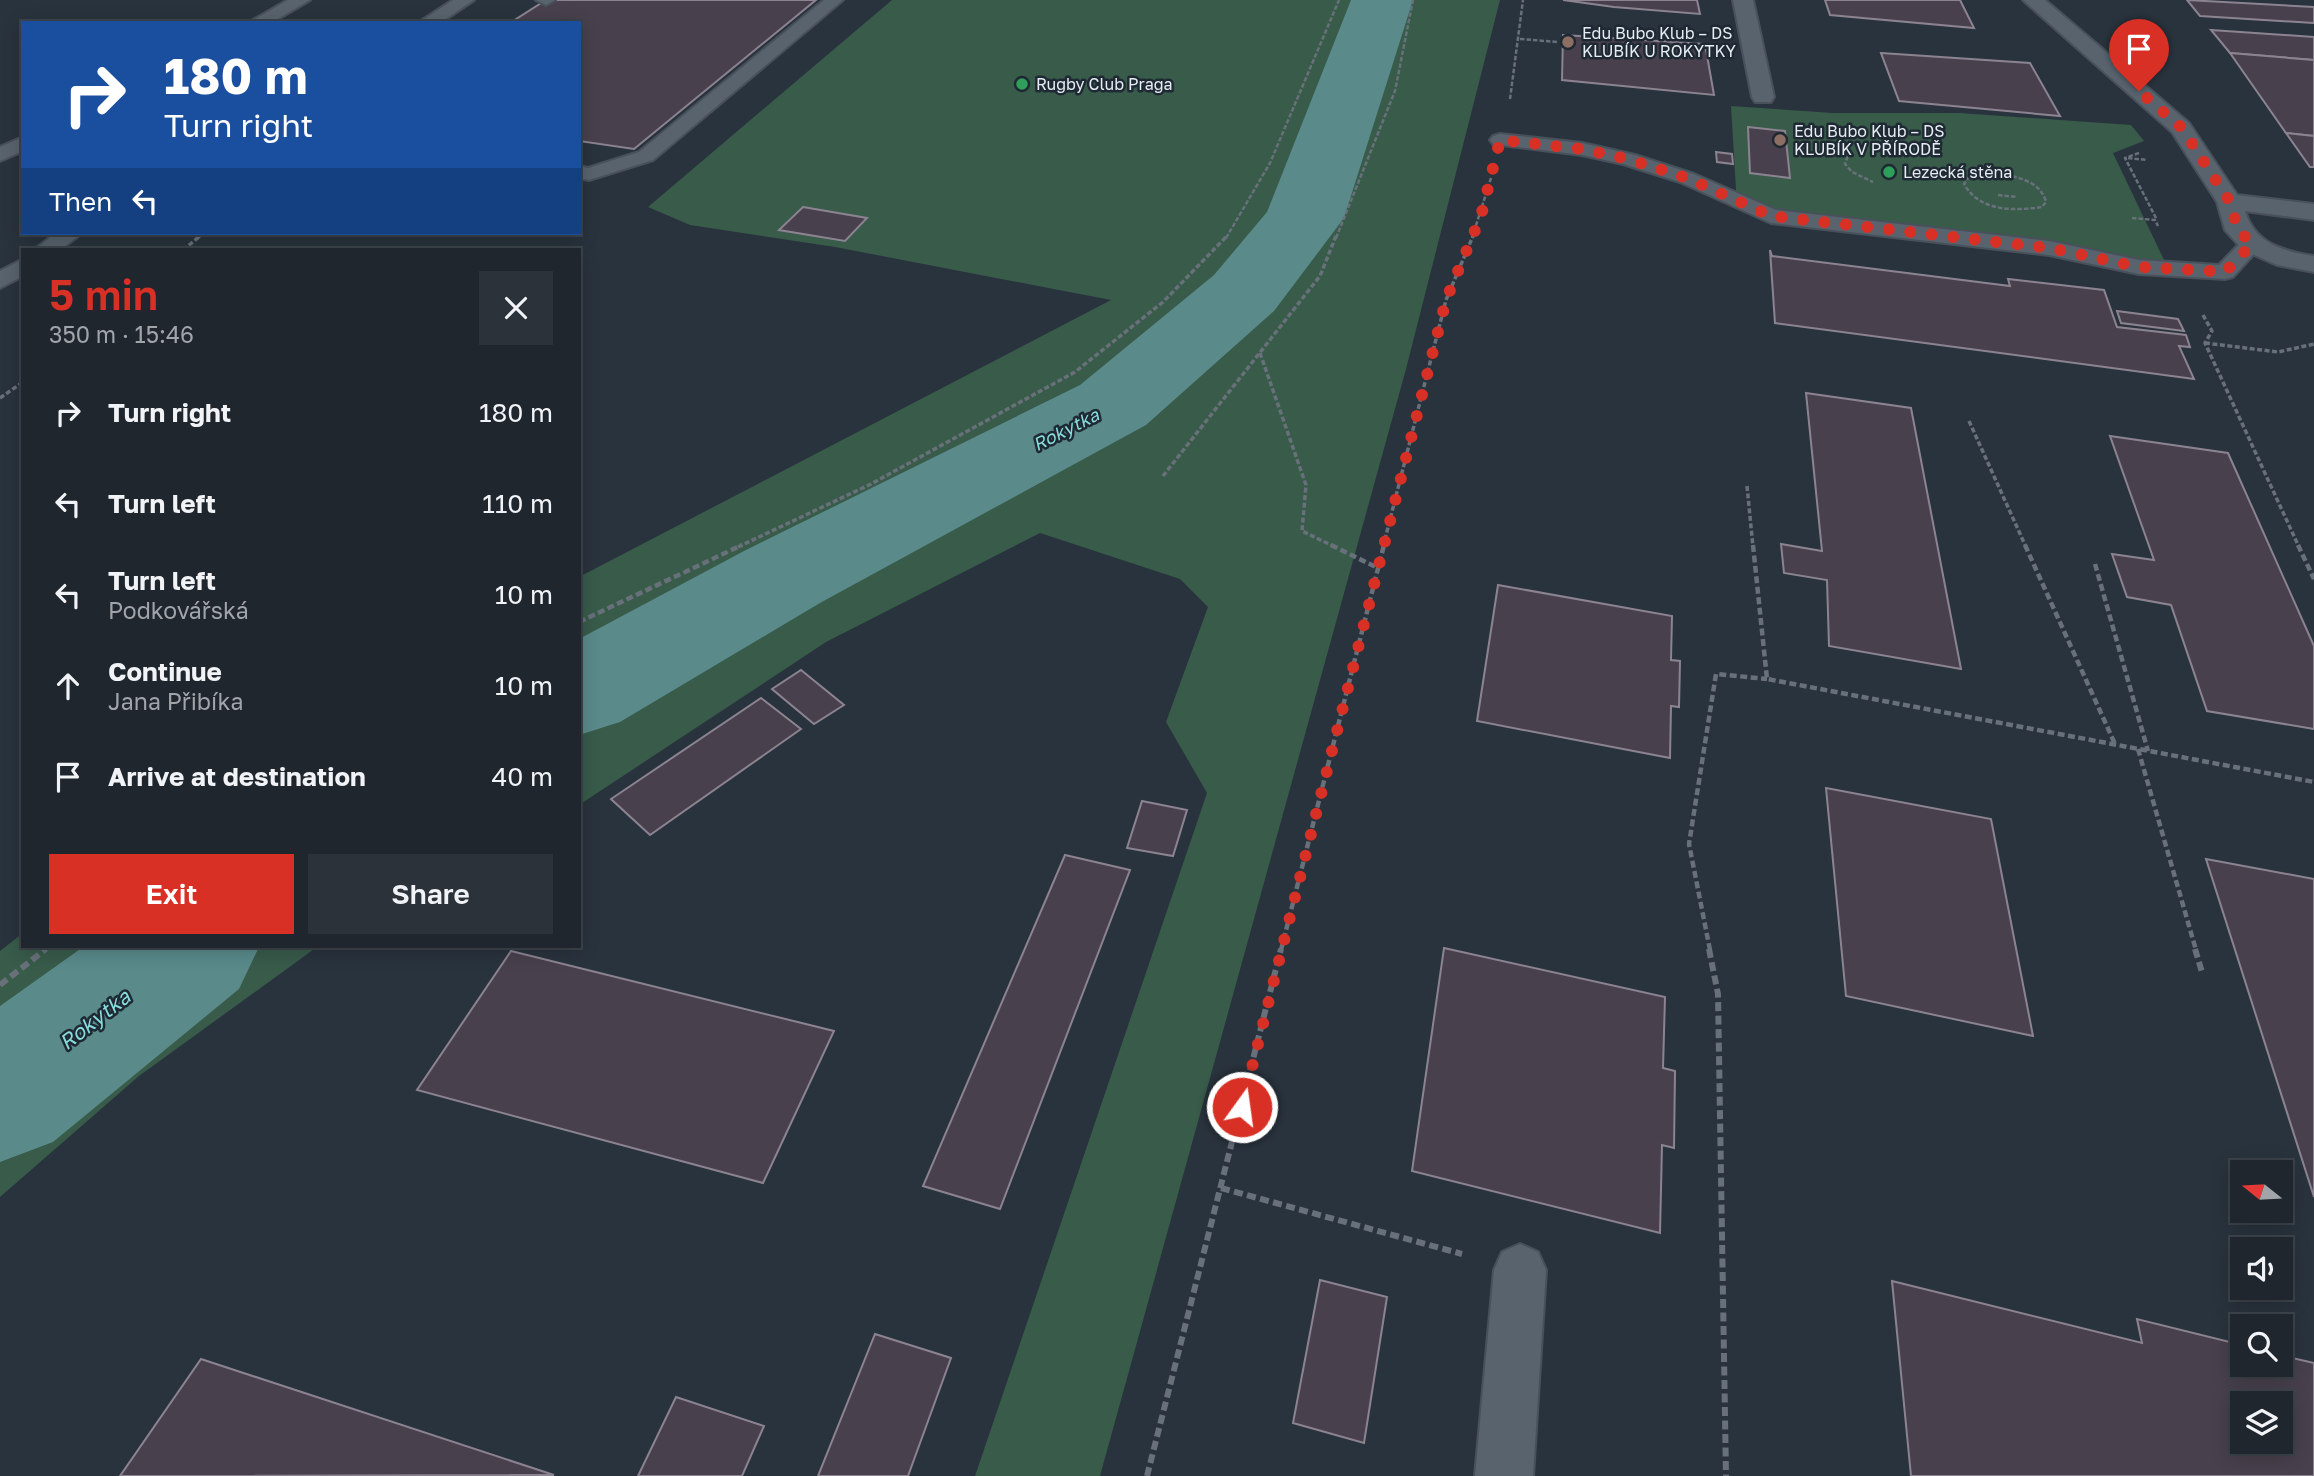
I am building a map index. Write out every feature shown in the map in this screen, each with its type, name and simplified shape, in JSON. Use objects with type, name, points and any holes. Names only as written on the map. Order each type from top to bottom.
[{"type":"street","points":[[1743,0],[1763,97]]},
{"type":"street","points":[[2033,0],[2182,128],[2230,202],[2238,230],[2252,244],[2286,259],[2314,264]]},
{"type":"street","points":[[2230,202],[2314,212]]},
{"type":"street","points":[[1504,1476],[1520,1270]]},
{"type":"lane","points":[[261,21],[301,0]]},
{"type":"lane","points":[[431,21],[465,0]]},
{"type":"lane","points":[[581,172],[589,174],[646,156],[834,0]]},
{"type":"lane","points":[[1500,140],[1582,149],[1628,159],[1687,178],[1771,216],[2049,248],[2139,267],[2225,272],[2252,244]]},
{"type":"lane","points":[[0,155],[21,144]]},
{"type":"lane","points":[[48,248],[68,235]]},
{"type":"lane","points":[[0,281],[21,267]]},
{"type":"path","points":[[581,621],[871,484],[1075,372],[1163,302],[1226,238],[1258,184],[1270,163],[1339,0]]},
{"type":"path","points":[[1163,476],[1320,276],[1395,91],[1413,0]]},
{"type":"path","points":[[1147,1476],[1380,569],[1446,300],[1481,216],[1511,96],[1523,0]]},
{"type":"path","points":[[1520,39],[1558,41]]},
{"type":"path","points":[[1978,174],[2011,176],[2039,188],[2046,195],[2046,202],[2042,207],[2033,209],[2008,209],[1976,199],[1966,191],[1964,184],[1968,178],[1978,174]]},
{"type":"path","points":[[185,248],[202,235]]},
{"type":"path","points":[[2205,343],[2278,352],[2314,344]]},
{"type":"path","points":[[1260,353],[1306,485],[1302,531],[1380,569]]},
{"type":"path","points":[[0,398],[21,383]]},
{"type":"path","points":[[1969,421],[2116,744]]},
{"type":"path","points":[[1747,486],[1767,679]]},
{"type":"path","points":[[2095,564],[2148,751]]},
{"type":"path","points":[[1726,1476],[1717,994],[1689,844],[1716,674],[1767,679],[2314,782]]},
{"type":"path","points":[[2138,749],[2202,972]]},
{"type":"path","points":[[0,985],[47,948]]},
{"type":"path","points":[[1221,1188],[1520,1270]]},
{"type":"green space","points":[[892,0],[1500,0],[1406,369],[1100,1476],[975,1476],[1207,793],[1166,722],[1208,607],[1180,579],[1040,533],[826,642],[581,804],[581,576],[1111,300],[835,247],[690,225],[648,207]]},
{"type":"green space","points":[[1731,106],[1833,113],[1959,113],[2131,125],[2144,141],[2113,153],[2165,262],[2128,260],[1737,206]]},
{"type":"green space","points":[[21,935],[21,948],[316,948],[139,1076],[0,1197],[0,951]]},
{"type":"building","points":[[546,0],[816,0],[634,149],[581,141],[581,21],[513,21]]},
{"type":"building","points":[[1563,0],[1697,0],[1700,14],[1614,7]]},
{"type":"building","points":[[1825,0],[1960,0],[1974,28],[1830,15]]},
{"type":"building","points":[[2187,0],[2314,7],[2314,23],[2200,16]]},
{"type":"building","points":[[2211,30],[2314,37],[2314,60],[2230,53]]},
{"type":"building","points":[[1563,35],[1705,44],[1714,95],[1562,80]]},
{"type":"building","points":[[1881,53],[2030,63],[2060,116],[1899,101]]},
{"type":"building","points":[[2230,53],[2314,60],[2314,136],[2286,133]]},
{"type":"building","points":[[1748,127],[1785,131],[1790,178],[1750,173]]},
{"type":"building","points":[[2286,133],[2314,136],[2314,167],[2310,167]]},
{"type":"building","points":[[1716,152],[1732,154],[1733,164],[1717,162]]},
{"type":"building","points":[[803,207],[867,218],[845,241],[779,230]]},
{"type":"building","points":[[1770,250],[1772,256],[2010,286],[2008,279],[2104,290],[2117,327],[2186,335],[2190,347],[2179,346],[2194,379],[1775,323]]},
{"type":"building","points":[[2117,311],[2178,319],[2184,331],[2121,323]]},
{"type":"building","points":[[1806,393],[1911,408],[1961,669],[1829,646],[1827,580],[1784,573],[1781,544],[1822,551]]},
{"type":"building","points":[[2110,436],[2228,453],[2314,646],[2314,729],[2207,711],[2171,605],[2127,597],[2112,554],[2154,560]]},
{"type":"building","points":[[1498,585],[1672,616],[1671,660],[1680,661],[1679,707],[1671,706],[1670,758],[1477,721]]},
{"type":"building","points":[[801,670],[844,705],[814,724],[772,689]]},
{"type":"building","points":[[761,698],[801,729],[650,835],[611,799]]},
{"type":"building","points":[[1826,788],[1991,819],[2033,1036],[1846,996]]},
{"type":"building","points":[[1142,801],[1187,810],[1173,856],[1127,848]]},
{"type":"building","points":[[1065,855],[1130,870],[1000,1209],[923,1186]]},
{"type":"building","points":[[2206,859],[2314,879],[2314,1197]]},
{"type":"building","points":[[1444,948],[1665,997],[1663,1068],[1675,1071],[1674,1148],[1662,1145],[1660,1233],[1412,1171]]},
{"type":"building","points":[[511,951],[834,1031],[763,1183],[417,1090]]},
{"type":"building","points":[[1320,1280],[1387,1297],[1364,1443],[1293,1423]]},
{"type":"building","points":[[1892,1281],[2142,1343],[2137,1319],[2230,1342],[2230,1377],[2293,1377],[2293,1358],[2314,1363],[2314,1476],[1911,1476]]},
{"type":"building","points":[[875,1334],[951,1358],[908,1476],[818,1476]]},
{"type":"building","points":[[201,1359],[554,1475],[120,1476]]},
{"type":"building","points":[[676,1397],[764,1426],[742,1476],[638,1476]]},
{"type":"waterway","name":"Rokytka","points":[[581,691],[782,577],[1113,405],[1244,293],[1304,218],[1382,0]]},
{"type":"waterway","name":"Rokytka","points":[[0,1093],[189,948]]},
{"type":"place","name":"Edu Bubo Klub – DS KLUBÍK U ROKYTKY","points":[[1568,42]]},
{"type":"place","name":"Rugby Club Praga","points":[[1022,84]]},
{"type":"place","name":"Edu Bubo Klub – DS KLUBÍK V PŘÍRODĚ","points":[[1780,140]]},
{"type":"place","name":"Lezecká stěna","points":[[1889,172]]},
{"type":"route","points":[[1242,1107],[1446,300],[1481,216],[1500,140],[1550,144],[1628,159],[1687,178],[1771,216],[2049,248],[2139,267],[2225,272],[2252,244],[2238,230],[2230,202],[2182,128],[2139,91]]}]
